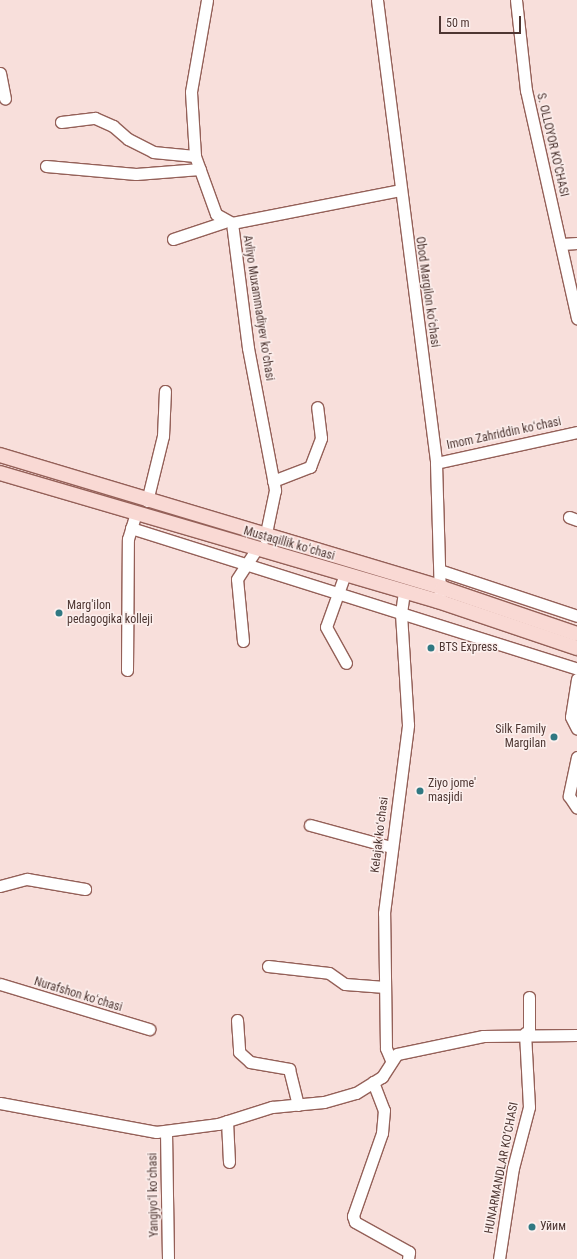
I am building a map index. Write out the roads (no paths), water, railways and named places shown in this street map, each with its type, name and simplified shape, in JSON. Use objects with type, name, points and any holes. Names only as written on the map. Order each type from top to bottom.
[{"type":"main road","name":"Mustaqillik koʻchasi","points":[[0,455],[147,501],[345,574],[404,591],[440,595],[577,648]]},
{"type":"main road","name":"Mustaqillik koʻchasi","points":[[0,473],[136,513],[261,543],[577,634]]},
{"type":"street","name":"Avliyo Muxammadiyev koʻchasi","points":[[207,0],[191,92],[195,156],[216,214],[228,223],[248,348],[273,481],[272,512],[261,543],[238,579],[243,641]]},
{"type":"street","name":"Obod Margilon koʻchasi","points":[[377,0],[400,190],[436,462],[442,571],[440,595]]},
{"type":"street","name":"S. OLLOYOR KO'CHASI","points":[[516,0],[526,90],[562,244],[577,318]]},
{"type":"street","points":[[0,73],[5,99]]},
{"type":"street","points":[[61,122],[95,118],[113,126],[128,139],[154,152],[195,156]]},
{"type":"street","points":[[46,166],[136,174],[200,170]]},
{"type":"street","points":[[173,240],[228,223],[400,190]]},
{"type":"street","points":[[562,244],[577,243]]},
{"type":"street","points":[[147,501],[163,436],[165,391]]},
{"type":"street","points":[[273,481],[310,467],[321,438],[317,408]]},
{"type":"street","name":"Imom Zahriddin koʻchasi","points":[[436,462],[577,432]]},
{"type":"street","points":[[127,670],[128,539],[136,513]]},
{"type":"street","points":[[131,528],[247,563],[577,669]]},
{"type":"street","points":[[442,571],[577,616]]},
{"type":"street","points":[[345,574],[337,592],[326,627],[346,663]]},
{"type":"street","name":"Kelajak koʻchasi","points":[[391,1060],[386,1048],[384,913],[391,847],[408,725],[401,613],[404,591]]},
{"type":"street","points":[[577,679],[572,717],[577,728]]},
{"type":"street","points":[[577,757],[569,796],[577,808]]},
{"type":"street","points":[[310,825],[391,847]]},
{"type":"street","points":[[0,886],[27,879],[85,889]]},
{"type":"street","points":[[268,966],[329,973],[344,984],[385,987]]},
{"type":"street","name":"Nurafshon koʻchasi","points":[[0,984],[149,1030]]},
{"type":"street","name":"HUNARMANDLAR KO‘CHASI","points":[[499,1259],[513,1168],[529,1107],[527,1033],[529,997]]},
{"type":"street","points":[[237,1020],[239,1052],[250,1062],[289,1069],[298,1105]]},
{"type":"street","points":[[0,1103],[150,1132],[166,1131],[227,1121],[272,1107],[298,1105],[356,1093],[373,1082],[389,1068],[391,1060],[397,1054],[483,1036],[527,1033],[577,1035]]},
{"type":"street","points":[[373,1082],[384,1110],[382,1133],[353,1216],[355,1222],[409,1252],[408,1259]]},
{"type":"street","points":[[227,1121],[229,1162]]},
{"type":"street","name":"Yangiyoʻl koʻchasi","points":[[166,1131],[168,1259]]},
{"type":"place","name":"Marg'ilon pedagogika kolleji","points":[[59,613]]},
{"type":"place","name":"BTS Express","points":[[431,648]]},
{"type":"place","name":"Silk Family Margilan","points":[[554,737]]},
{"type":"place","name":"Ziyo jome' masjidi","points":[[420,791]]},
{"type":"place","name":"Уйим","points":[[532,1227]]}]
